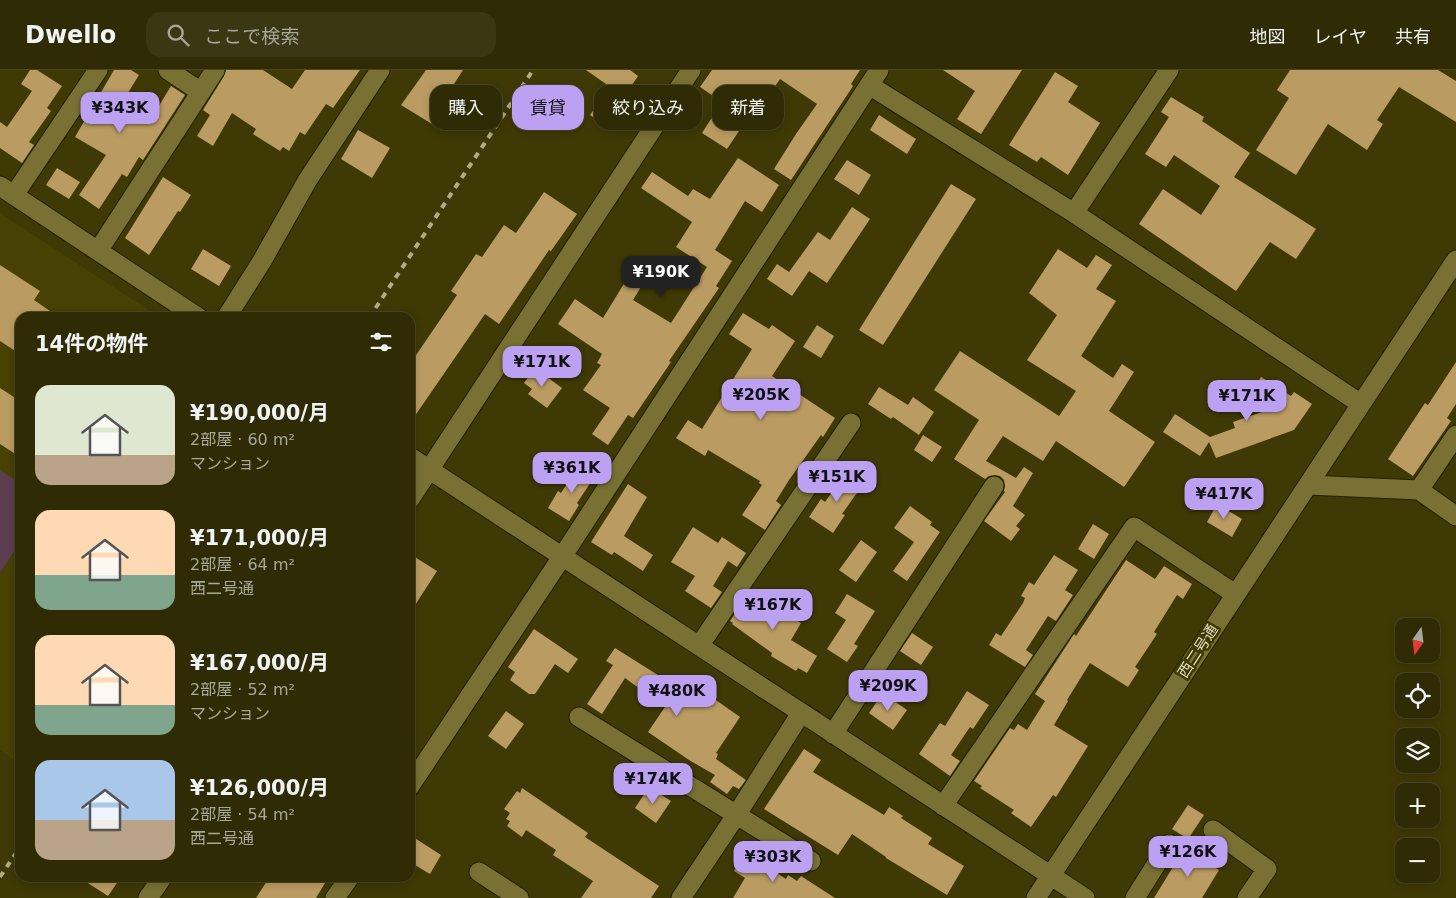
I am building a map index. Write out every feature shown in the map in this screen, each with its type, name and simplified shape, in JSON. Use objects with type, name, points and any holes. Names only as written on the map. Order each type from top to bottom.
[{"type":"street","points":[[98,70],[7,191],[190,312]]},
{"type":"street","points":[[168,70],[201,92]]},
{"type":"street","points":[[98,251],[215,70]]},
{"type":"street","points":[[230,312],[262,261],[307,180],[380,70]]},
{"type":"street","points":[[415,491],[691,70]]},
{"type":"street","points":[[1074,213],[1169,70]]},
{"type":"street","points":[[415,778],[562,557],[874,78],[1361,404]]},
{"type":"street","name":"西二号通","points":[[1036,898],[1456,260]]},
{"type":"street","points":[[699,646],[851,423]]},
{"type":"street","points":[[1419,490],[1456,435]]},
{"type":"street","points":[[415,460],[1085,898]]},
{"type":"street","points":[[1308,485],[1419,490],[1456,516]]},
{"type":"street","points":[[833,734],[994,486]]},
{"type":"street","points":[[943,806],[1134,527],[1235,594]]},
{"type":"street","points":[[681,898],[801,713]]},
{"type":"street","points":[[579,717],[811,861]]},
{"type":"street","points":[[1213,830],[1266,869],[1247,898]]},
{"type":"street","points":[[1135,898],[1169,844]]},
{"type":"street","points":[[480,872],[518,898]]},
{"type":"street","points":[[148,898],[159,882]]},
{"type":"street","points":[[336,898],[346,882]]},
{"type":"shaded area","points":[[0,213],[151,312],[15,312],[15,760],[0,750]]},
{"type":"shaded area","points":[[0,470],[15,480],[15,550],[0,573]]},
{"type":"building","points":[[30,70],[37,70],[62,86],[47,108],[51,111],[29,142],[34,145],[22,163],[0,148],[0,122],[7,127],[32,91],[21,84]]},
{"type":"building","points":[[114,70],[131,70],[139,75],[118,109],[142,124],[144,121],[148,124],[171,86],[185,95],[143,160],[139,157],[127,177],[122,174],[99,209],[79,195],[106,155],[75,137]]},
{"type":"building","points":[[226,70],[263,70],[292,89],[305,70],[360,70],[333,108],[326,104],[305,135],[300,132],[289,151],[283,147],[280,151],[253,134],[256,129],[232,113],[213,146],[197,136],[210,115],[203,110]]},
{"type":"building","points":[[426,70],[463,70],[453,85],[430,85],[430,123],[401,105]]},
{"type":"building","points":[[586,70],[630,70],[638,76],[632,85],[606,84]]},
{"type":"building","points":[[712,70],[860,70],[851,84],[853,86],[791,180],[774,169],[817,104],[780,79],[776,85],[712,85],[712,95],[702,88],[701,85]]},
{"type":"building","points":[[943,70],[1022,70],[981,134],[957,119],[975,91]]},
{"type":"building","points":[[1290,70],[1438,70],[1456,81],[1456,122],[1399,87],[1377,120],[1383,124],[1367,150],[1328,124],[1296,175],[1256,150],[1289,98],[1277,90]]},
{"type":"building","points":[[1055,72],[1078,86],[1068,102],[1100,123],[1068,175],[1041,157],[1037,162],[1009,145]]},
{"type":"building","points":[[1171,97],[1204,117],[1202,121],[1250,153],[1234,177],[1316,229],[1296,259],[1270,242],[1236,291],[1139,224],[1163,189],[1201,215],[1220,186],[1174,155],[1166,167],[1145,154],[1169,117],[1161,112]]},
{"type":"building","points":[[594,109],[594,118],[590,115]]},
{"type":"building","points":[[879,115],[916,139],[907,154],[870,130]]},
{"type":"building","points":[[712,118],[712,130],[740,130],[727,149],[702,133]]},
{"type":"building","points":[[358,130],[390,148],[372,178],[341,159]]},
{"type":"building","points":[[738,158],[779,185],[762,212],[745,201],[715,250],[732,261],[716,286],[719,288],[633,418],[628,415],[608,445],[592,434],[610,408],[583,390],[601,365],[597,363],[602,354],[558,324],[575,299],[603,318],[633,269],[647,277],[633,300],[671,323],[707,267],[676,247],[692,222],[641,188],[652,172],[688,196],[693,189],[710,199]]},
{"type":"building","points":[[847,160],[871,175],[859,195],[834,179]]},
{"type":"building","points":[[57,168],[80,182],[69,199],[46,185]]},
{"type":"building","points":[[163,177],[191,195],[149,255],[125,238]]},
{"type":"building","points":[[951,184],[976,199],[883,345],[859,330]]},
{"type":"building","points":[[544,192],[577,214],[551,251],[549,250],[499,324],[485,314],[415,416],[415,357],[457,295],[451,291],[476,254],[482,257],[504,225],[516,233]]},
{"type":"building","points":[[852,207],[870,219],[827,283],[809,271],[792,296],[767,279],[777,264],[789,272],[818,232],[830,240]]},
{"type":"building","points":[[203,249],[231,266],[219,286],[191,269]]},
{"type":"building","points":[[1058,249],[1087,268],[1096,255],[1112,265],[1096,289],[1116,301],[1081,356],[1113,378],[1122,364],[1134,372],[1109,411],[1155,442],[1124,487],[1056,441],[1043,461],[1003,436],[986,461],[1016,478],[1024,467],[1033,473],[1013,506],[1025,515],[1016,526],[1020,529],[1011,541],[984,521],[1005,492],[1004,480],[1000,476],[995,475],[985,479],[954,459],[979,420],[934,390],[960,351],[1059,416],[1076,391],[1027,360],[1057,315],[1029,293]]},
{"type":"building","points":[[0,265],[40,291],[34,300],[51,312],[15,312],[15,351],[0,341]]},
{"type":"building","points":[[743,313],[769,329],[772,325],[795,341],[772,376],[835,418],[823,437],[821,435],[789,480],[776,501],[781,505],[765,530],[742,515],[762,485],[759,483],[760,481],[708,450],[705,456],[676,438],[688,420],[702,429],[752,349],[729,334]]},
{"type":"building","points":[[817,325],[834,336],[821,358],[803,347]]},
{"type":"building","points":[[1456,362],[1456,404],[1447,418],[1451,421],[1413,476],[1388,459],[1425,403],[1428,405]]},
{"type":"building","points":[[535,368],[562,388],[547,408],[528,394],[532,389],[524,383]]},
{"type":"building","points":[[1261,377],[1291,396],[1294,392],[1312,404],[1294,430],[1216,458],[1209,442],[1200,456],[1163,432],[1175,414],[1210,437],[1235,428],[1233,422],[1265,411],[1242,396],[1251,382],[1256,385]]},
{"type":"building","points":[[879,387],[908,405],[913,397],[934,412],[919,435],[893,417],[891,419],[868,404]]},
{"type":"building","points":[[0,388],[15,398],[15,454],[0,444]]},
{"type":"building","points":[[923,435],[942,447],[932,462],[914,450]]},
{"type":"building","points":[[579,465],[595,476],[577,503],[579,505],[569,521],[548,508],[558,491],[561,493]]},
{"type":"building","points":[[847,471],[864,483],[842,514],[845,515],[833,533],[809,517],[821,499],[825,502]]},
{"type":"building","points":[[628,484],[647,497],[624,536],[653,555],[643,571],[614,552],[612,555],[591,542]]},
{"type":"building","points":[[1217,504],[1242,519],[1232,537],[1207,522]]},
{"type":"building","points":[[910,506],[932,522],[930,525],[940,532],[907,581],[893,571],[914,542],[894,528]]},
{"type":"building","points":[[1093,524],[1109,534],[1094,559],[1078,549]]},
{"type":"building","points":[[693,527],[718,543],[722,537],[746,553],[737,567],[728,561],[713,586],[722,592],[711,608],[685,591],[695,576],[671,562]]},
{"type":"building","points":[[861,540],[877,552],[856,582],[839,570]]},
{"type":"building","points":[[1054,555],[1078,570],[1065,590],[1073,595],[1056,621],[1048,616],[1026,650],[1033,655],[1025,667],[989,645],[996,633],[1001,636],[1023,603],[1025,598],[1021,596],[1029,582],[1034,585]]},
{"type":"building","points":[[415,557],[437,571],[415,605]]},
{"type":"building","points":[[1126,560],[1155,579],[1164,566],[1192,584],[1183,599],[1177,595],[1154,632],[1157,634],[1135,667],[1139,670],[1128,687],[1090,663],[1054,725],[1088,746],[1056,797],[1053,795],[1031,827],[1011,813],[1014,810],[980,788],[982,786],[974,781],[1010,728],[1014,730],[1018,724],[1027,730],[1045,701],[1035,694]]},
{"type":"building","points":[[752,589],[767,598],[765,602],[801,623],[791,640],[817,656],[807,673],[798,668],[796,671],[771,656],[772,653],[730,621]]},
{"type":"building","points":[[847,594],[875,611],[854,644],[858,646],[847,662],[827,649],[846,620],[835,613]]},
{"type":"building","points":[[534,629],[578,659],[568,673],[555,664],[535,694],[529,694],[510,680],[515,672],[508,667]]},
{"type":"building","points":[[912,633],[933,647],[921,665],[900,651]]},
{"type":"building","points":[[615,648],[680,689],[682,684],[711,702],[713,698],[740,717],[716,753],[718,754],[716,759],[746,780],[739,789],[733,786],[727,794],[710,782],[715,775],[648,732],[665,707],[625,678],[602,714],[587,704],[613,665],[606,661]]},
{"type":"building","points":[[967,691],[989,705],[973,729],[970,727],[951,755],[960,761],[950,776],[919,754],[940,723],[945,726]]},
{"type":"building","points":[[883,693],[907,710],[893,730],[869,713]]},
{"type":"building","points":[[506,711],[524,724],[506,749],[488,736]]},
{"type":"building","points":[[804,749],[821,760],[813,772],[884,815],[889,807],[903,816],[901,818],[932,838],[928,844],[964,866],[947,895],[886,858],[852,834],[838,855],[764,809]]},
{"type":"building","points":[[649,787],[671,801],[656,823],[635,808]]},
{"type":"building","points":[[522,788],[588,833],[585,837],[659,886],[651,898],[581,898],[593,881],[553,855],[556,850],[526,830],[522,837],[507,826],[510,821],[506,819],[510,813],[504,809],[517,791],[520,793]]},
{"type":"building","points":[[1188,805],[1204,815],[1188,839],[1172,829]]},
{"type":"building","points":[[415,838],[441,855],[430,874],[415,865]]},
{"type":"building","points":[[1184,849],[1219,870],[1202,898],[1154,898]]},
{"type":"building","points":[[746,853],[786,879],[788,875],[797,881],[801,876],[835,898],[733,898],[745,878],[734,871]]},
{"type":"building","points":[[86,882],[117,883],[108,896]]},
{"type":"building","points":[[266,882],[325,883],[316,898],[256,898]]},
{"type":"railway","points":[[373,312],[533,70]]},
{"type":"railway","points":[[0,877],[15,854]]}]
